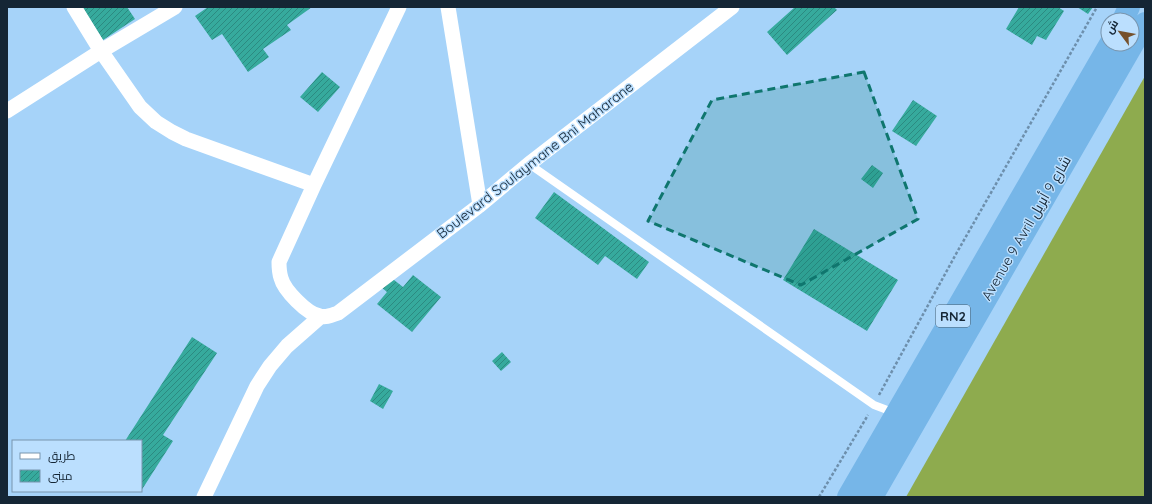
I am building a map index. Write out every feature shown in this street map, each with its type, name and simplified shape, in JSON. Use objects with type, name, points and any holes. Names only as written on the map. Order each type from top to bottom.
[{"type":"highway","name":"Avenue 9 Avril شارع 9 أبريل","points":[[872,497],[1145,23]]},
{"type":"highway","name":"Avenue 9 Avril شارع 9 أبريل","points":[[848,497],[1105,52]]},
{"type":"street","points":[[74,7],[101,51],[140,107],[156,122],[172,132],[211,148],[314,185]]},
{"type":"street","points":[[7,111],[101,51],[175,7]]},
{"type":"street","points":[[204,497],[257,386],[270,366],[288,346],[320,317],[306,309],[295,298],[281,279],[279,270],[281,256],[399,7]]},
{"type":"street","points":[[448,7],[480,205]]},
{"type":"street","name":"Boulevard Soulaymane Bni Maharane","points":[[320,317],[338,313],[480,205],[529,164],[732,7]]},
{"type":"lane","points":[[529,164],[874,405],[896,414]]},
{"type":"path","points":[[819,497],[874,405],[956,254],[1097,7]]},
{"type":"highlighted area","points":[[864,72],[918,219],[801,285],[648,221],[712,100]]},
{"type":"green space","points":[[1145,76],[1145,497],[906,497]]},
{"type":"building","points":[[82,7],[127,7],[135,19],[103,40]]},
{"type":"building","points":[[208,7],[312,7],[287,25],[291,30],[263,49],[269,57],[248,72],[222,34],[212,40],[195,16]]},
{"type":"building","points":[[795,7],[834,7],[837,10],[787,55],[767,32]]},
{"type":"building","points":[[1019,7],[1058,7],[1064,11],[1046,40],[1037,36],[1032,45],[1006,29]]},
{"type":"building","points":[[1077,7],[1093,7],[1088,14]]},
{"type":"building","points":[[322,72],[340,87],[318,112],[300,97]]},
{"type":"building","points":[[913,100],[937,116],[916,146],[892,131]]},
{"type":"building","points":[[872,165],[883,173],[873,188],[861,179]]},
{"type":"building","points":[[554,192],[649,262],[637,279],[605,256],[598,265],[535,218]]},
{"type":"building","points":[[814,229],[898,280],[867,331],[783,280]]},
{"type":"building","points":[[413,275],[441,297],[412,332],[377,304],[387,292],[381,287],[389,276],[403,287]]},
{"type":"building","points":[[192,337],[217,353],[163,435],[173,441],[142,489],[142,440],[126,440]]},
{"type":"building","points":[[502,352],[511,362],[501,371],[492,361]]},
{"type":"building","points":[[379,384],[393,391],[383,409],[370,401]]}]
